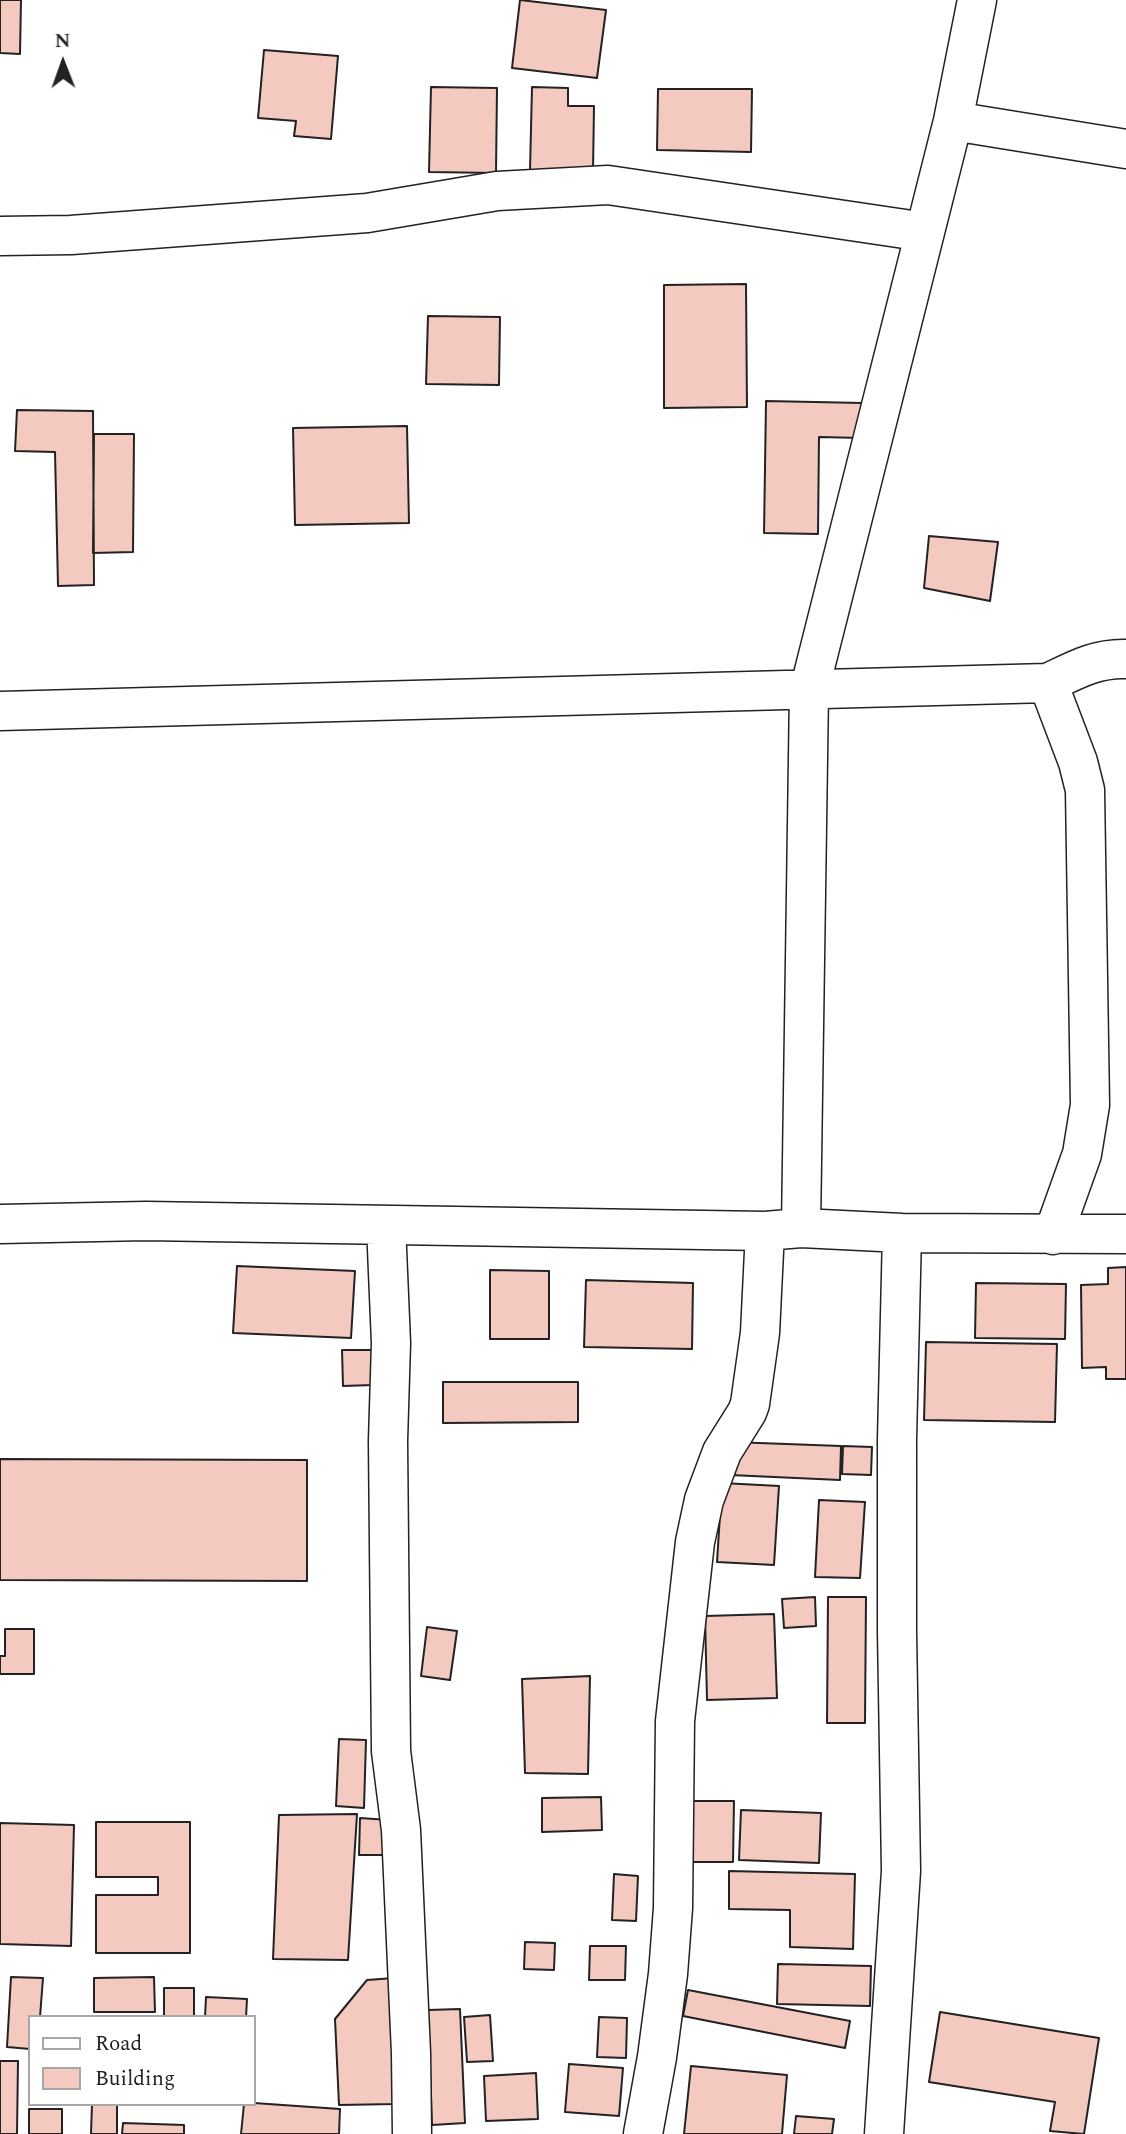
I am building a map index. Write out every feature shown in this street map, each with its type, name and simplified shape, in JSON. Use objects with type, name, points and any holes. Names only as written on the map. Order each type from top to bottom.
[{"type":"street","points":[[643,2134],[668,1974],[673,1909],[675,1721],[695,1542],[704,1500],[722,1452],[750,1404],[760,1333],[783,1229],[809,691],[953,121],[977,0]]},
{"type":"street","points":[[953,121],[1126,149]]},
{"type":"street","points":[[0,236],[71,235],[367,213],[497,191],[608,184],[925,232]]},
{"type":"street","points":[[0,711],[1048,683],[1107,658],[1126,659]]},
{"type":"street","points":[[1048,683],[1078,762],[1085,790],[1090,1105],[1082,1154],[1054,1235]]},
{"type":"street","points":[[0,1224],[146,1221],[1126,1234]]},
{"type":"street","points":[[386,1225],[391,1343],[388,1441],[391,1751],[401,1830],[412,2134]]},
{"type":"street","points":[[884,2134],[901,1871],[897,1549],[902,1233]]},
{"type":"building","points":[[0,0],[21,0],[20,54],[0,53]]},
{"type":"building","points":[[520,0],[606,10],[597,78],[512,68]]},
{"type":"building","points":[[264,50],[338,56],[331,139],[294,136],[296,121],[258,118]]},
{"type":"building","points":[[431,87],[497,88],[496,173],[429,172]]},
{"type":"building","points":[[532,87],[568,88],[568,106],[594,106],[593,171],[530,170]]},
{"type":"building","points":[[658,89],[752,89],[751,152],[657,150]]},
{"type":"building","points":[[746,284],[747,407],[664,408],[664,285]]},
{"type":"building","points":[[428,316],[500,317],[499,385],[426,384]]},
{"type":"building","points":[[766,401],[863,403],[862,438],[819,437],[818,534],[764,533]]},
{"type":"building","points":[[17,410],[93,411],[94,585],[58,586],[55,452],[15,451]]},
{"type":"building","points":[[407,426],[409,523],[295,525],[293,428]]},
{"type":"building","points":[[94,434],[134,434],[133,552],[93,553]]},
{"type":"building","points":[[929,536],[998,542],[990,601],[924,588]]},
{"type":"building","points":[[237,1266],[355,1271],[351,1338],[233,1333]]},
{"type":"building","points":[[1126,1267],[1126,1379],[1106,1379],[1106,1367],[1082,1368],[1081,1285],[1108,1284],[1108,1268]]},
{"type":"building","points":[[490,1270],[549,1271],[549,1339],[490,1339]]},
{"type":"building","points":[[586,1280],[693,1283],[692,1349],[584,1347]]},
{"type":"building","points":[[976,1283],[1066,1284],[1065,1339],[975,1338]]},
{"type":"building","points":[[926,1342],[1057,1344],[1055,1422],[924,1420]]},
{"type":"building","points":[[342,1350],[373,1350],[373,1385],[343,1386]]},
{"type":"building","points":[[443,1382],[578,1382],[578,1422],[443,1423]]},
{"type":"building","points":[[732,1442],[841,1446],[840,1480],[730,1475]]},
{"type":"building","points":[[843,1446],[872,1447],[871,1475],[842,1474]]},
{"type":"building","points":[[0,1459],[307,1460],[307,1581],[0,1580]]},
{"type":"building","points":[[722,1483],[779,1486],[774,1565],[717,1562]]},
{"type":"building","points":[[819,1500],[865,1502],[860,1578],[815,1577]]},
{"type":"building","points":[[815,1597],[816,1626],[784,1628],[782,1599]]},
{"type":"building","points":[[828,1597],[866,1597],[865,1723],[827,1723]]},
{"type":"building","points":[[774,1614],[777,1698],[707,1700],[705,1616]]},
{"type":"building","points":[[427,1627],[457,1631],[450,1680],[421,1676]]},
{"type":"building","points":[[5,1629],[34,1629],[34,1674],[0,1674],[0,1656],[5,1656]]},
{"type":"building","points":[[590,1676],[588,1774],[525,1773],[522,1679]]},
{"type":"building","points":[[339,1739],[366,1740],[364,1808],[336,1806]]},
{"type":"building","points":[[601,1797],[602,1830],[542,1832],[542,1798]]},
{"type":"building","points":[[691,1801],[734,1801],[733,1862],[691,1862]]},
{"type":"building","points":[[741,1810],[821,1813],[819,1863],[739,1860]]},
{"type":"building","points":[[357,1814],[348,1960],[273,1959],[279,1815]]},
{"type":"building","points":[[360,1818],[389,1820],[387,1855],[359,1855]]},
{"type":"building","points":[[96,1822],[190,1822],[190,1953],[96,1953],[96,1895],[158,1895],[158,1877],[96,1877]]},
{"type":"building","points":[[0,1823],[74,1825],[71,1946],[0,1944]]},
{"type":"building","points":[[729,1871],[855,1874],[853,1949],[790,1947],[790,1910],[729,1909]]},
{"type":"building","points":[[614,1874],[638,1876],[636,1921],[612,1920]]},
{"type":"building","points":[[525,1942],[555,1943],[554,1970],[524,1969]]},
{"type":"building","points":[[590,1946],[626,1946],[625,1980],[589,1980]]},
{"type":"building","points":[[778,1964],[871,1966],[870,2006],[777,2004]]},
{"type":"building","points":[[11,1977],[43,1978],[40,2015],[28,2015],[28,2049],[7,2047]]},
{"type":"building","points":[[154,1977],[155,2012],[94,2012],[94,1978]]},
{"type":"building","points":[[394,1978],[396,2104],[339,2105],[335,2019],[367,1980]]},
{"type":"building","points":[[164,1988],[194,1988],[194,2015],[164,2015]]},
{"type":"building","points":[[688,1990],[850,2021],[845,2048],[683,2016]]},
{"type":"building","points":[[206,1997],[247,1999],[246,2015],[205,2015]]},
{"type":"building","points":[[460,2009],[465,2123],[432,2125],[428,2010]]},
{"type":"building","points":[[940,2012],[1099,2038],[1084,2134],[1050,2131],[1055,2102],[929,2082]]},
{"type":"building","points":[[490,2015],[493,2061],[467,2062],[464,2017]]},
{"type":"building","points":[[599,2017],[627,2018],[626,2058],[597,2057]]},
{"type":"building","points":[[0,2061],[18,2061],[17,2134],[0,2134]]},
{"type":"building","points":[[569,2064],[623,2068],[619,2116],[565,2112]]},
{"type":"building","points":[[691,2066],[787,2075],[782,2134],[684,2134]]},
{"type":"building","points":[[536,2073],[538,2119],[486,2121],[484,2076]]},
{"type":"building","points":[[256,2103],[340,2109],[339,2134],[241,2134],[244,2106],[256,2106]]},
{"type":"building","points":[[92,2106],[117,2106],[117,2134],[91,2134]]},
{"type":"building","points":[[29,2109],[62,2109],[62,2134],[29,2134]]},
{"type":"building","points":[[796,2116],[834,2119],[832,2134],[794,2134]]},
{"type":"building","points":[[123,2123],[184,2125],[184,2134],[122,2134]]}]
